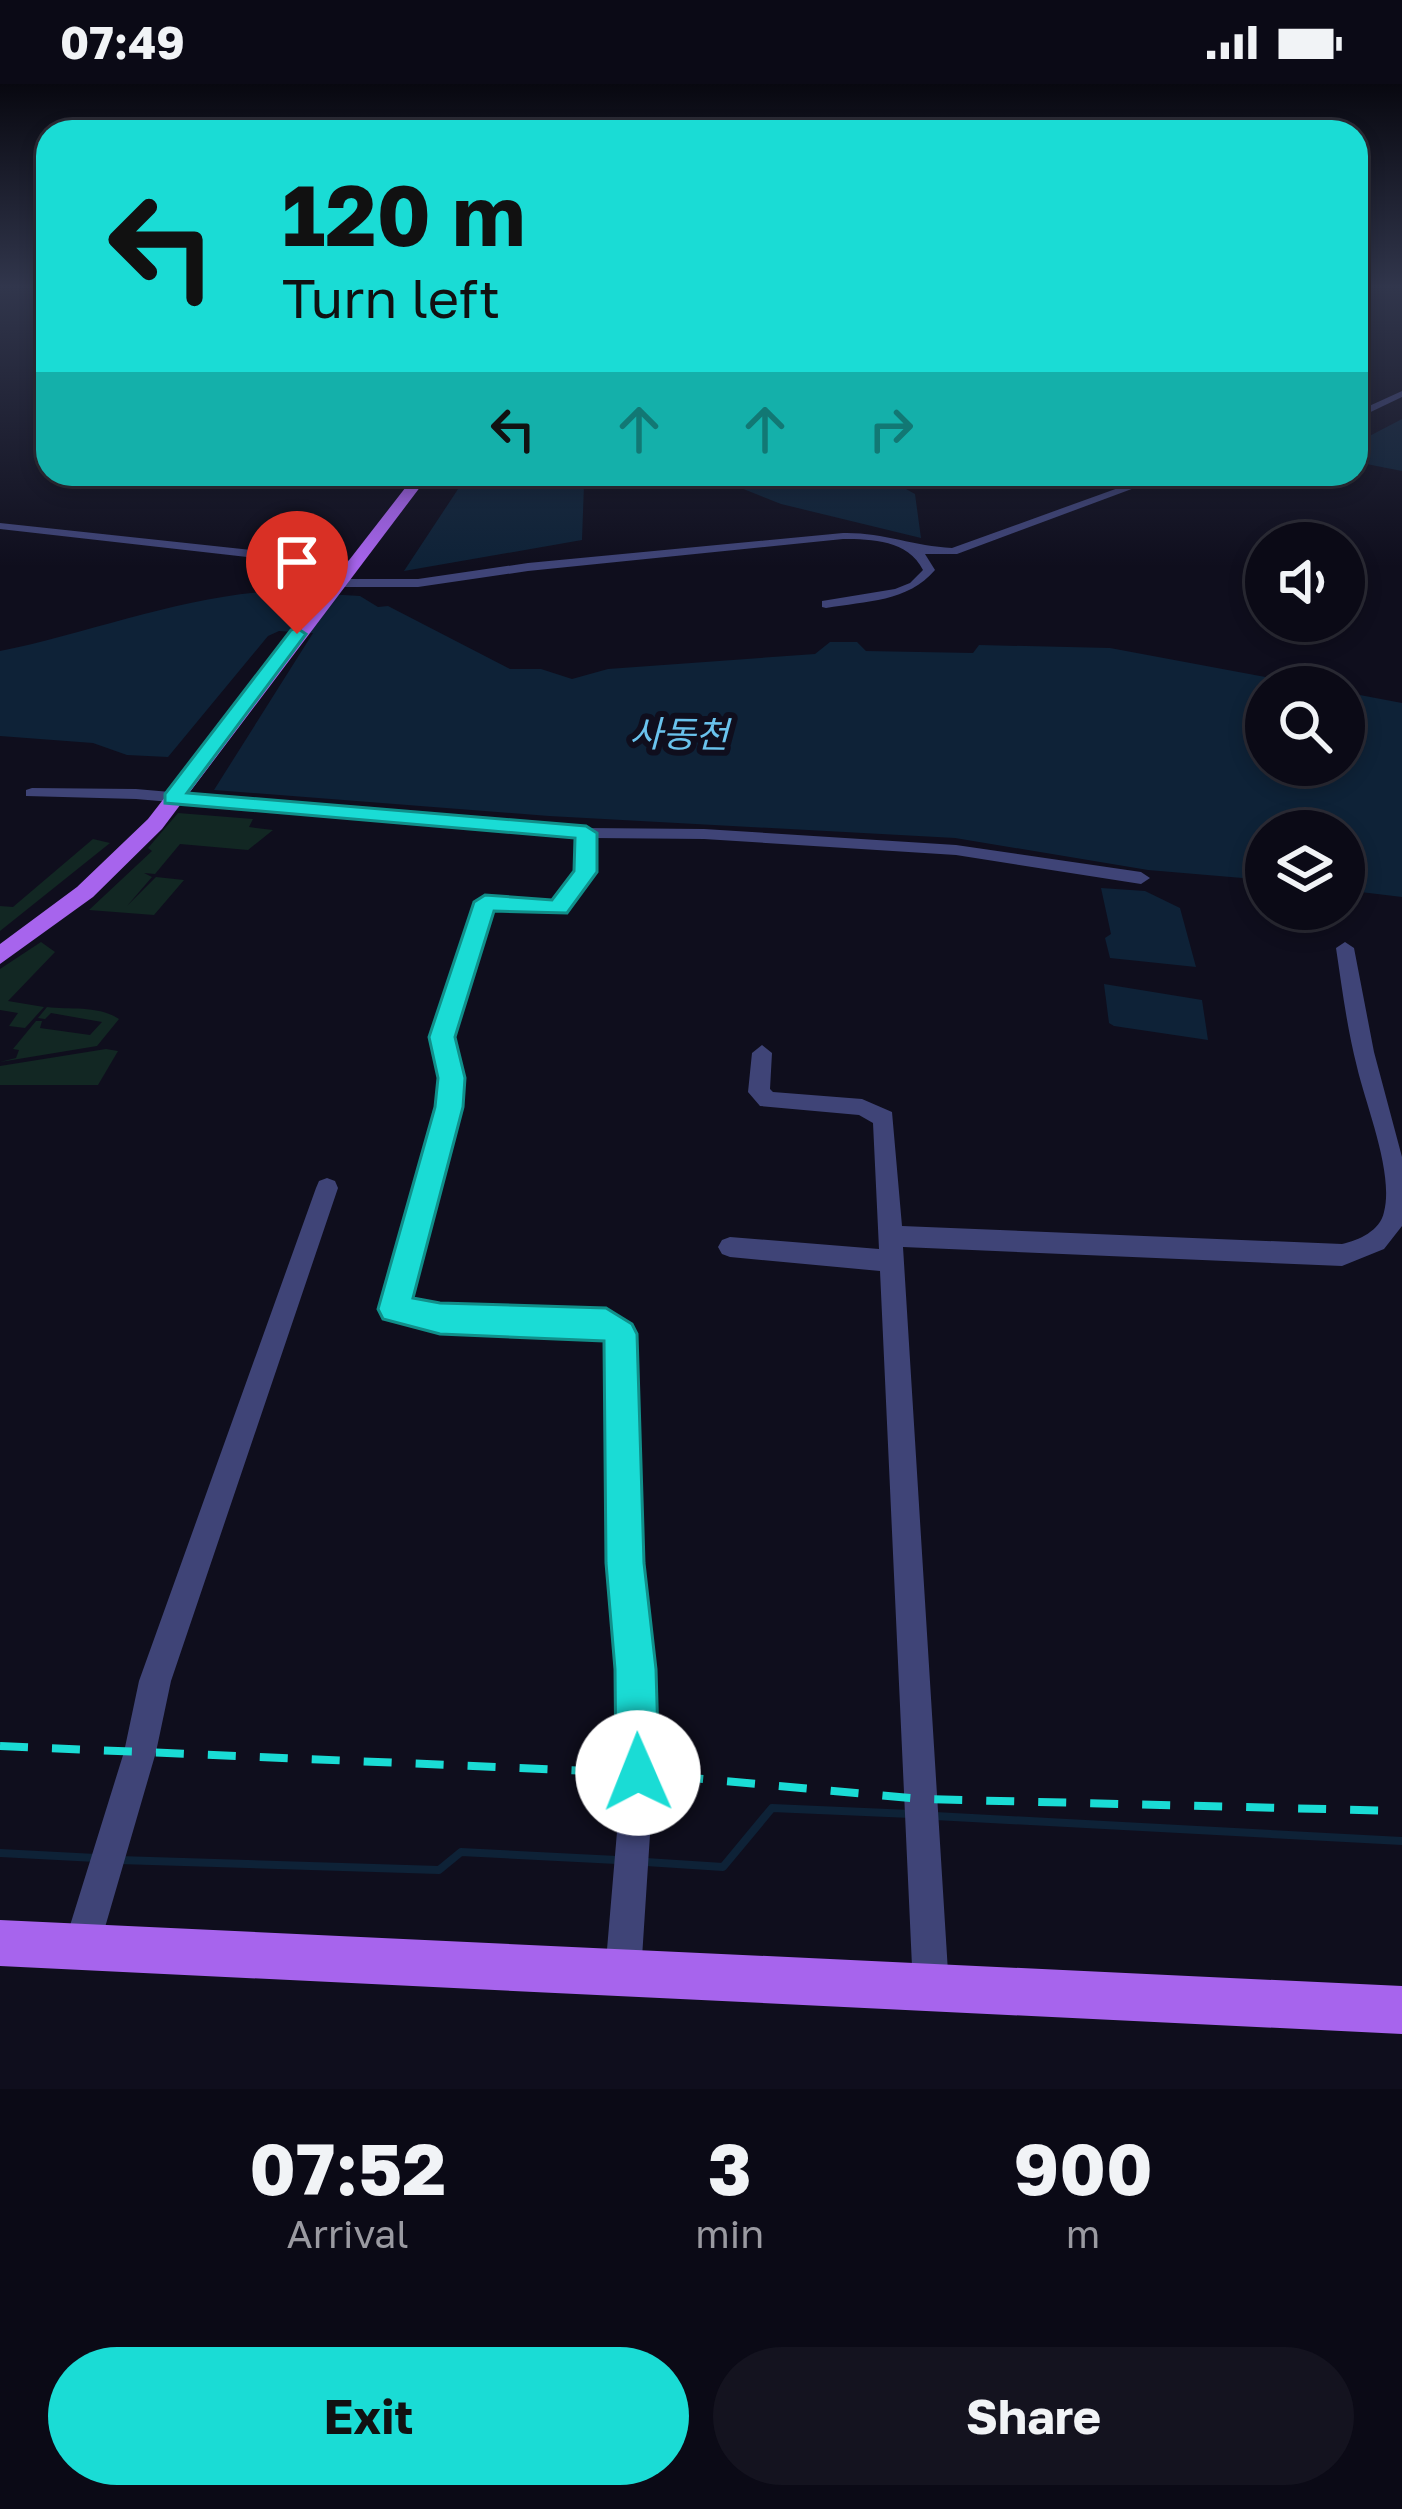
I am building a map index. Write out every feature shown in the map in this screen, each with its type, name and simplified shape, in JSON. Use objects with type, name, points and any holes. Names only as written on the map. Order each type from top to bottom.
[{"type":"main road","points":[[0,956],[85,892],[154,824],[414,486]]},
{"type":"main road","points":[[0,1943],[1402,2010]]},
{"type":"street","points":[[1368,410],[1402,394]]},
{"type":"street","points":[[334,588],[843,536],[952,552],[1135,486]]},
{"type":"street","points":[[0,526],[353,566]]},
{"type":"street","points":[[826,604],[914,586],[928,570],[919,550]]},
{"type":"street","points":[[32,793],[172,798],[586,833],[704,833],[956,850],[1142,878]]},
{"type":"street","points":[[586,833],[586,872],[559,908],[485,902],[442,1037],[451,1078],[449,1107],[394,1309],[440,1318],[606,1323],[620,1334],[625,1563],[638,1773],[623,1973]]},
{"type":"street","points":[[730,1247],[1342,1255],[1367,1250],[1386,1233],[1396,1212],[1397,1188],[1345,949]]},
{"type":"street","points":[[762,1053],[759,1092],[768,1100],[862,1107],[884,1118],[931,1988]]},
{"type":"street","points":[[81,1948],[140,1752],[155,1681],[327,1188]]},
{"type":"green space","points":[[178,813],[253,819],[249,827],[273,830],[248,850],[180,844],[155,874],[144,873],[152,877],[127,906],[156,877],[184,880],[154,915],[89,910],[152,851],[148,848]]},
{"type":"green space","points":[[93,839],[110,843],[0,931],[0,906],[13,907]]},
{"type":"green space","points":[[41,942],[55,952],[8,1001],[44,1007],[25,1028],[9,1026],[18,1013],[0,1010],[0,969]]},
{"type":"green space","points":[[47,1007],[93,1010],[119,1019],[97,1046],[0,1062],[16,1058],[19,1050],[13,1049],[36,1021],[42,1021],[40,1028],[90,1035],[102,1022],[51,1013],[38,1018]]},
{"type":"green space","points":[[118,1051],[98,1085],[0,1085],[0,1066]]},
{"type":"water","points":[[1402,419],[1402,471],[1368,464],[1368,437]]},
{"type":"water","points":[[460,486],[584,486],[582,540],[404,571]]},
{"type":"water","points":[[736,486],[914,486],[906,489],[915,494],[921,538],[781,504]]},
{"type":"water","name":"사동천","points":[[242,594],[360,596],[510,669],[541,669],[572,679],[608,669],[815,654],[830,642],[857,642],[866,651],[973,653],[979,645],[1110,648],[1245,673],[1245,786],[1365,786],[1365,696],[1402,703],[1402,897],[1365,893],[1365,810],[1245,810],[1245,878],[1148,870],[955,838],[549,816],[214,790],[313,633],[279,631],[268,636],[168,757],[127,755],[93,743],[0,736],[0,651]]},
{"type":"water","points":[[1101,888],[1145,891],[1180,908],[1196,967],[1110,958],[1105,938],[1111,934]]},
{"type":"water","points":[[1104,984],[1202,1000],[1208,1040],[1114,1026],[1109,1023]]},
{"type":"waterway","points":[[646,1862],[723,1867],[772,1808],[911,1814]]},
{"type":"waterway","points":[[935,1816],[1402,1841]]},
{"type":"waterway","points":[[119,1860],[439,1870],[461,1852],[617,1860]]},
{"type":"waterway","points":[[0,1853],[96,1858]]},
{"type":"railway","points":[[0,1746],[638,1773],[921,1799],[1402,1811]]},
{"type":"route","points":[[297,634],[172,798],[586,833],[586,872],[559,908],[485,902],[442,1037],[451,1078],[449,1107],[394,1309],[440,1318],[606,1323],[620,1334],[625,1563],[638,1773]]}]
